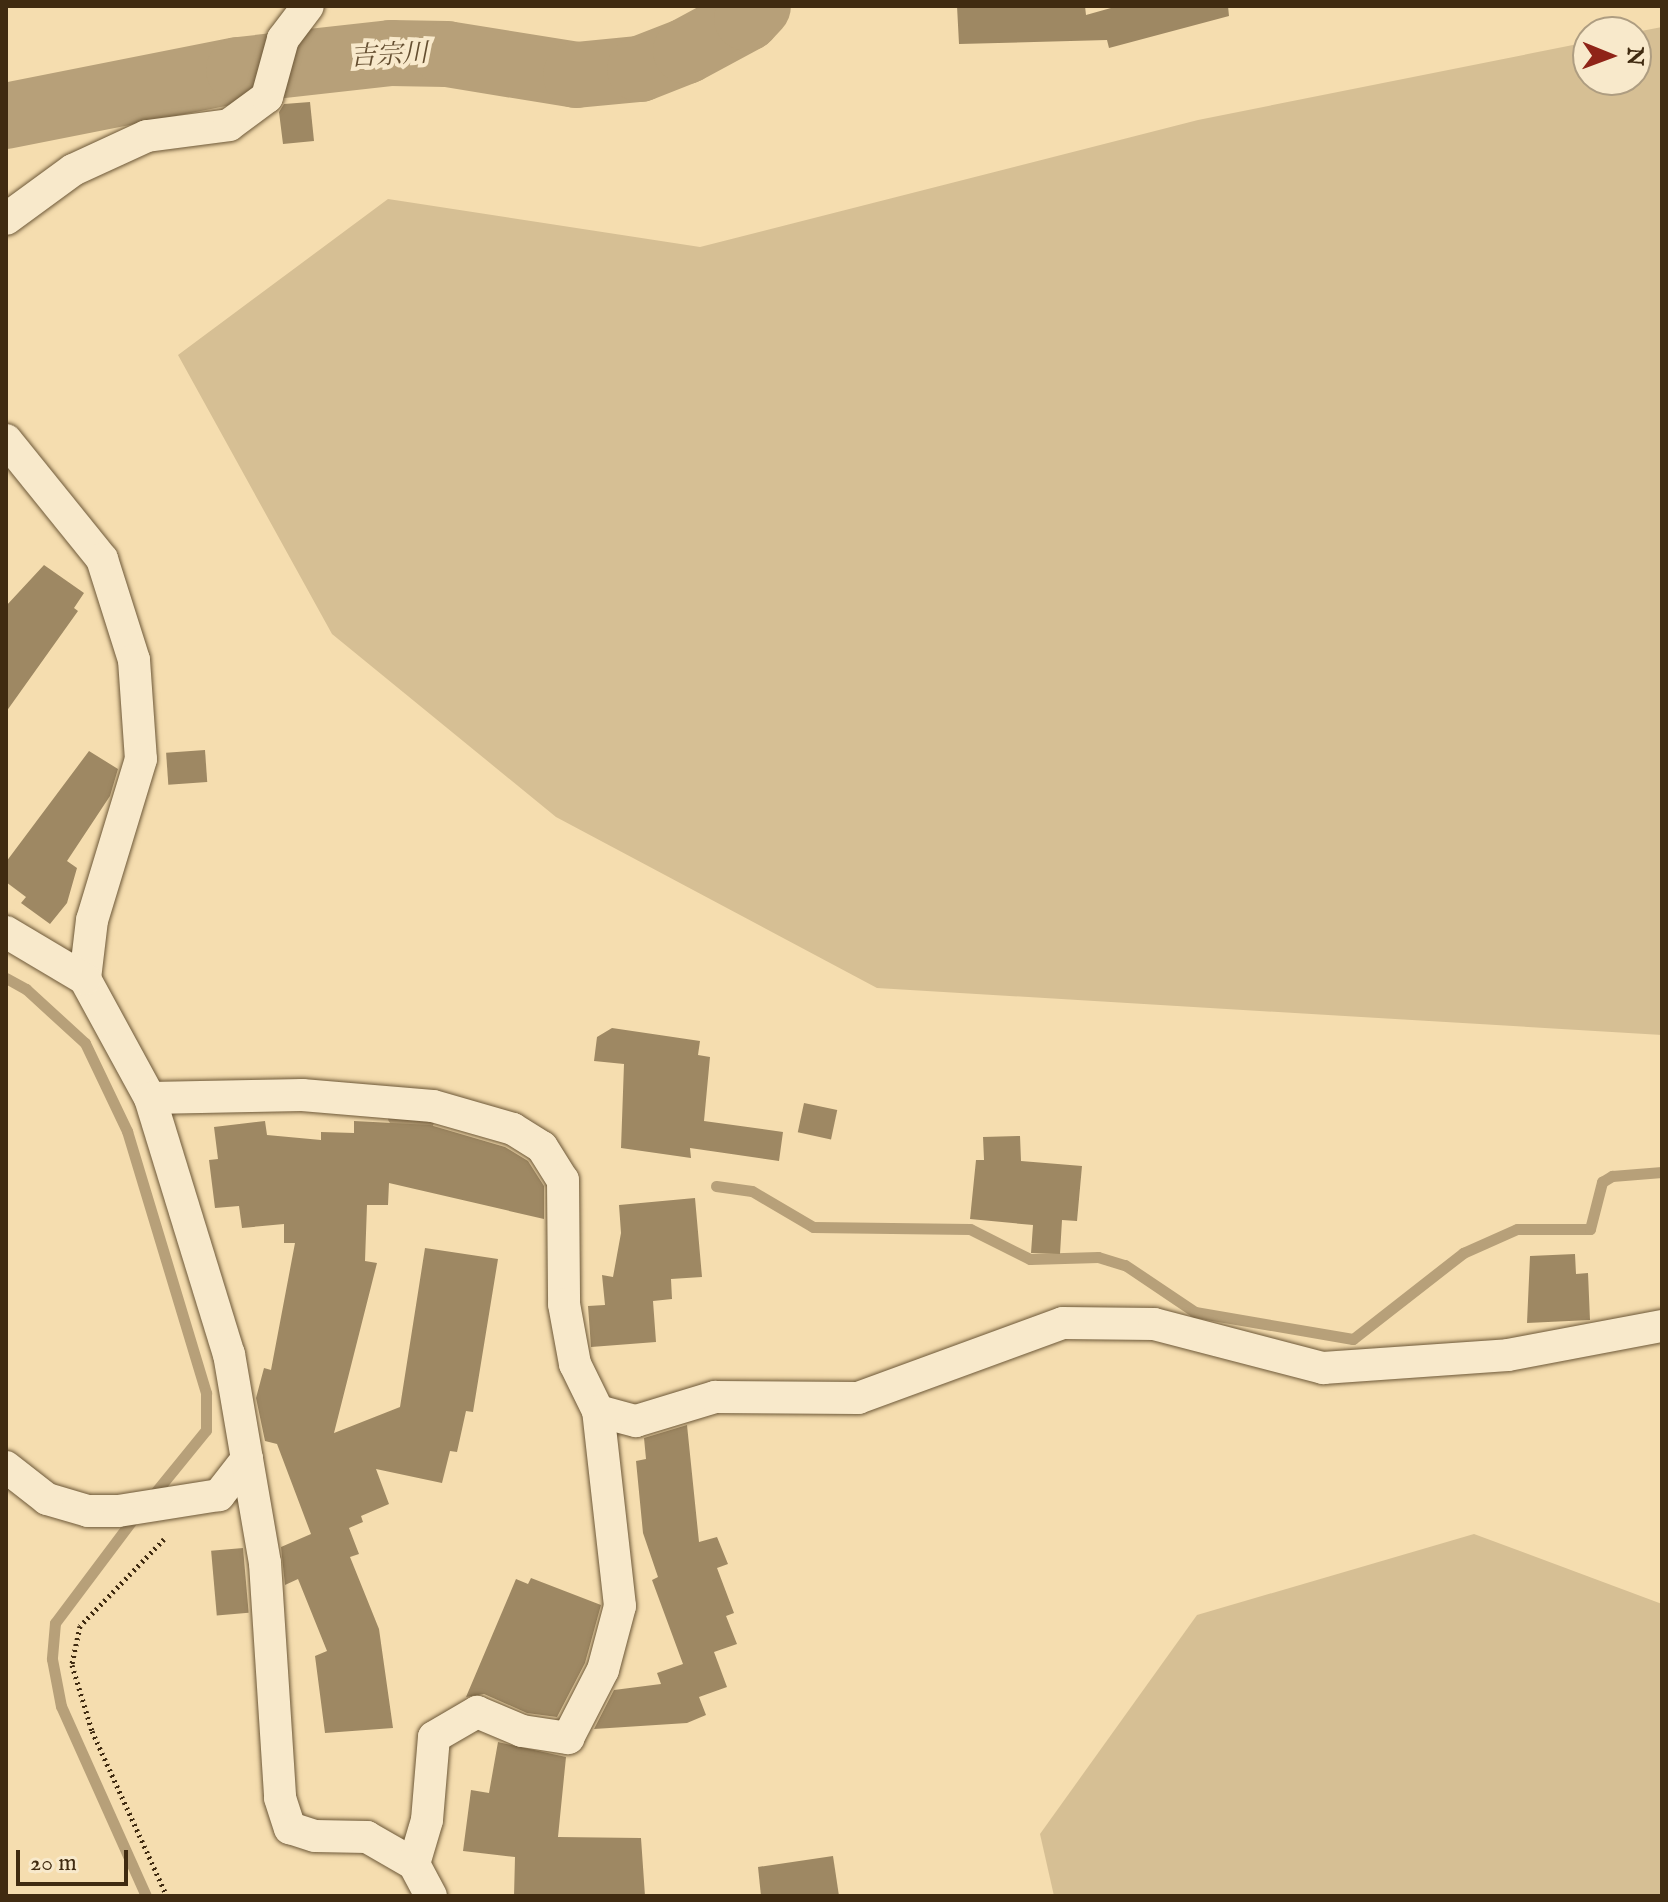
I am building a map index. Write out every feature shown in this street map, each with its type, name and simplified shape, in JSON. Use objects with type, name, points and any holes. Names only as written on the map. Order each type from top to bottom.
[{"type":"street","points":[[6,219],[73,170],[147,136],[229,125],[267,97],[279,50],[308,6]]},
{"type":"street","points":[[6,440],[102,559],[134,660],[141,759],[92,920],[85,979]]},
{"type":"street","points":[[6,932],[85,979],[150,1098],[229,1354],[265,1563],[280,1798],[290,1828],[315,1836],[367,1837],[414,1864],[431,1896]]},
{"type":"street","points":[[150,1098],[302,1095],[433,1106],[513,1129],[542,1147],[563,1180],[564,1304],[575,1364],[598,1411],[620,1606],[603,1670],[568,1738],[522,1731],[477,1712],[434,1737],[427,1820],[414,1864]]},
{"type":"street","points":[[598,1411],[636,1421],[715,1397],[858,1398],[1063,1323],[1154,1324],[1323,1368],[1508,1355],[1662,1326]]},
{"type":"street","points":[[6,1467],[47,1499],[88,1511],[118,1511],[219,1495],[247,1459]]},
{"type":"path","points":[[167,1896],[92,1731],[72,1665],[80,1626],[192,1500]]},
{"type":"shaded area","points":[[1662,27],[1662,1035],[877,988],[556,817],[332,634],[178,355],[388,199],[700,247],[1198,120],[1572,45],[1572,96],[1652,96],[1652,29]]},
{"type":"shaded area","points":[[1474,1534],[1662,1604],[1662,1896],[1054,1896],[1040,1834],[1197,1615]]},
{"type":"building","points":[[957,6],[1085,6],[1086,15],[1118,6],[1228,6],[1229,16],[1109,48],[1107,40],[959,44]]},
{"type":"building","points":[[310,102],[314,141],[283,144],[279,112],[284,104]]},
{"type":"building","points":[[44,565],[84,593],[74,608],[78,611],[6,712],[6,606]]},
{"type":"building","points":[[205,750],[207,782],[168,785],[166,753]]},
{"type":"building","points":[[89,751],[118,769],[110,796],[67,861],[77,868],[67,903],[50,924],[21,903],[26,897],[6,882],[6,862]]},
{"type":"building","points":[[612,1028],[700,1041],[698,1055],[710,1057],[704,1121],[783,1132],[779,1161],[690,1148],[691,1158],[621,1148],[624,1064],[594,1061],[597,1037]]},
{"type":"building","points":[[804,1103],[837,1110],[831,1139],[798,1132]]},
{"type":"building","points":[[265,1121],[267,1135],[321,1140],[321,1132],[354,1133],[354,1121],[430,1125],[505,1147],[528,1161],[544,1186],[544,1219],[389,1183],[388,1205],[367,1205],[365,1261],[377,1263],[334,1433],[400,1407],[425,1248],[498,1259],[473,1412],[466,1411],[457,1452],[450,1451],[442,1483],[376,1469],[389,1504],[361,1516],[363,1522],[349,1528],[359,1554],[350,1557],[379,1629],[393,1728],[325,1733],[315,1656],[327,1651],[298,1579],[285,1585],[281,1547],[311,1534],[277,1444],[265,1441],[256,1398],[264,1368],[271,1370],[295,1243],[284,1243],[284,1224],[242,1228],[239,1206],[215,1208],[209,1160],[218,1159],[214,1127]]},
{"type":"building","points":[[1020,1136],[1021,1161],[1082,1166],[1077,1221],[1062,1220],[1060,1254],[1031,1253],[1033,1225],[970,1219],[976,1160],[984,1160],[983,1137]]},
{"type":"building","points":[[695,1198],[702,1277],[671,1279],[672,1299],[653,1301],[656,1342],[591,1347],[588,1306],[605,1305],[602,1275],[613,1277],[621,1233],[619,1205]]},
{"type":"building","points":[[1575,1254],[1576,1274],[1588,1273],[1590,1320],[1527,1323],[1530,1256]]},
{"type":"building","points":[[687,1425],[699,1542],[717,1537],[728,1564],[717,1568],[734,1613],[726,1616],[737,1644],[714,1652],[727,1687],[699,1697],[706,1715],[687,1723],[594,1729],[614,1690],[661,1684],[657,1673],[683,1664],[652,1580],[658,1577],[643,1533],[636,1461],[646,1459],[644,1438]]},
{"type":"building","points":[[243,1548],[249,1613],[217,1616],[211,1551]]},
{"type":"building","points":[[531,1578],[601,1605],[585,1663],[557,1717],[527,1713],[484,1694],[466,1697],[516,1579],[528,1584]]},
{"type":"building","points":[[498,1742],[566,1757],[558,1837],[641,1838],[645,1896],[514,1896],[515,1857],[463,1851],[471,1790],[489,1793]]},
{"type":"building","points":[[833,1856],[839,1896],[761,1896],[758,1867]]},
{"type":"waterway","name":"吉宗川","points":[[6,116],[239,70],[391,53],[447,54],[576,75],[640,69],[686,51],[747,18],[758,6]]},
{"type":"waterway","points":[[6,978],[26,989],[85,1043],[127,1131],[206,1393],[206,1430],[150,1499]]},
{"type":"waterway","points":[[393,1118],[428,1122]]},
{"type":"waterway","points":[[716,1186],[752,1191],[813,1227],[970,1229],[1030,1259],[1098,1257],[1125,1265],[1195,1312],[1353,1339],[1463,1253],[1517,1229],[1590,1229],[1602,1182],[1612,1176],[1662,1172]]},
{"type":"waterway","points":[[136,1515],[55,1623],[52,1659],[61,1706],[146,1896]]}]
